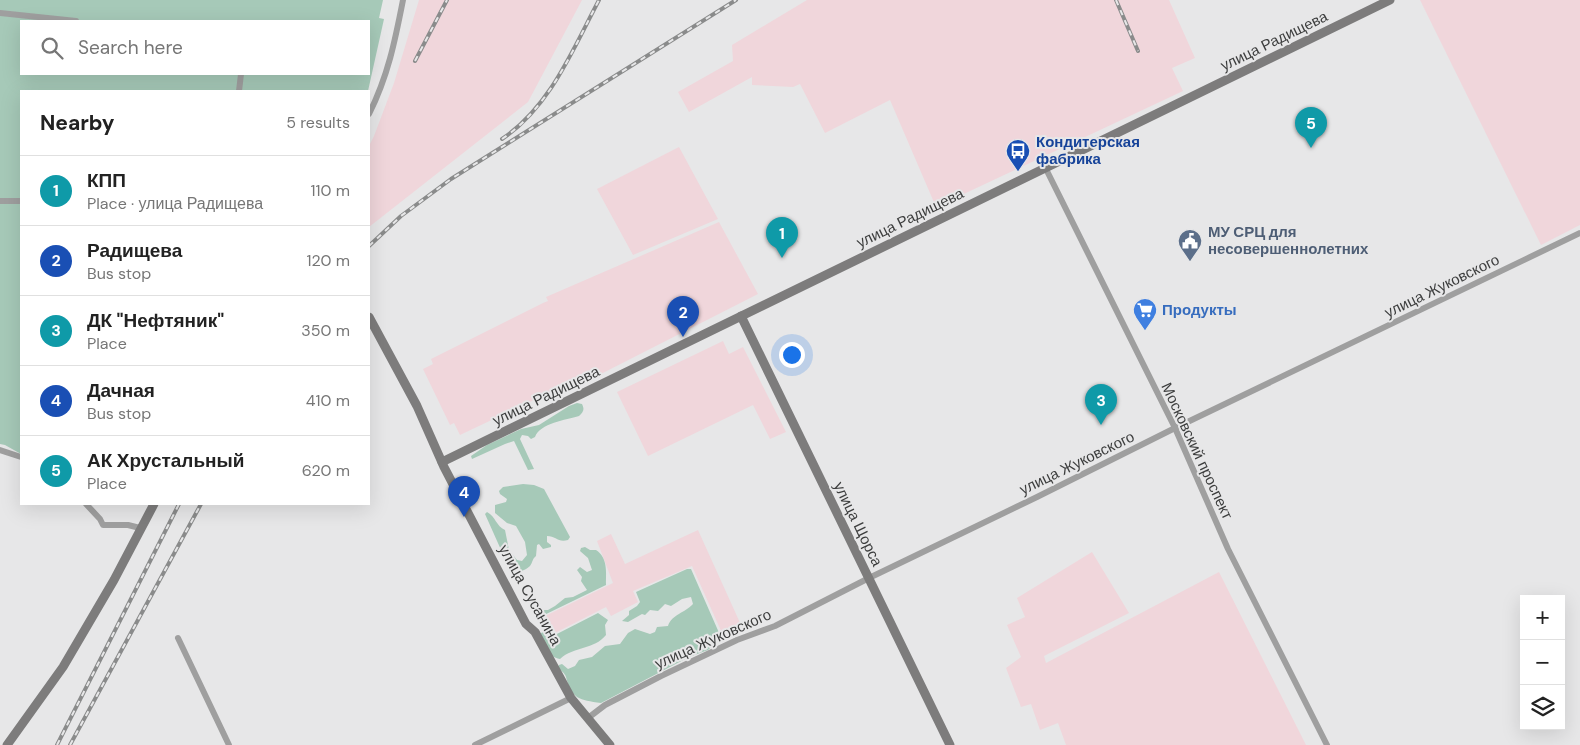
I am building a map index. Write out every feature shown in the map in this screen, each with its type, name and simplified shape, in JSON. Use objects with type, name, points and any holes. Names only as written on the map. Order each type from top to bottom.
[{"type":"street","points":[[370,112],[392,55],[403,0]]},
{"type":"street","name":"улица Радищева","points":[[442,462],[1390,0]]},
{"type":"street","points":[[0,13],[66,20]]},
{"type":"street","points":[[239,90],[241,75]]},
{"type":"street","name":"Московский проспект","points":[[1045,168],[1175,428],[1228,549],[1327,745]]},
{"type":"street","points":[[0,201],[20,201]]},
{"type":"street","name":"улица Жуковского","points":[[588,718],[605,705],[660,676],[737,640],[775,626],[1175,428],[1580,233]]},
{"type":"street","name":"улица Щорса","points":[[741,316],[950,745]]},
{"type":"street","name":"улица Сусанина","points":[[370,319],[417,406],[442,462],[526,624],[535,632],[571,698],[610,745]]},
{"type":"street","points":[[0,450],[20,457]]},
{"type":"street","points":[[87,505],[103,525],[128,524],[140,528]]},
{"type":"street","points":[[7,745],[63,667],[114,580],[153,505]]},
{"type":"street","points":[[178,638],[229,745]]},
{"type":"street","points":[[475,745],[571,698]]},
{"type":"shaded area","points":[[419,0],[582,0],[528,102],[370,226],[370,144],[394,83]]},
{"type":"shaded area","points":[[807,0],[1169,0],[1195,58],[1172,68],[1183,91],[936,207],[890,100],[825,133],[800,84],[793,87],[752,85],[752,77],[689,112],[678,92],[733,61],[732,45]]},
{"type":"shaded area","points":[[1420,0],[1580,0],[1580,225],[1541,245]]},
{"type":"shaded area","points":[[679,147],[718,219],[633,255],[597,189]]},
{"type":"shaded area","points":[[719,222],[758,294],[593,378],[589,374],[460,435],[454,423],[450,425],[423,369],[433,364],[431,359],[548,301],[546,297]]},
{"type":"shaded area","points":[[723,341],[729,354],[743,347],[786,432],[770,439],[753,405],[648,456],[617,392]]},
{"type":"shaded area","points":[[698,530],[741,625],[722,633],[692,566],[633,591],[638,602],[611,616],[606,607],[551,635],[541,618],[613,583],[597,541],[611,534],[625,564]]},
{"type":"shaded area","points":[[1092,552],[1129,613],[1044,656],[1046,663],[1219,572],[1306,745],[1066,745],[1058,723],[1040,730],[1031,704],[1021,707],[1006,668],[1021,657],[1007,625],[1025,617],[1017,598]]},
{"type":"green space","points":[[0,0],[383,0],[379,18],[384,19],[368,90],[20,90],[20,453],[0,444]]},
{"type":"green space","points":[[577,403],[582,404],[583,408],[579,416],[548,425],[531,439],[528,436],[522,435],[520,439],[534,469],[528,470],[514,441],[472,459],[471,456],[487,445],[521,429],[539,425]]},
{"type":"green space","points":[[523,484],[534,485],[544,489],[570,537],[568,540],[562,541],[547,536],[547,542],[551,547],[543,549],[539,544],[537,545],[536,556],[530,566],[516,573],[510,570],[485,514],[487,512],[490,514],[505,530],[509,550],[517,560],[522,561],[527,555],[525,542],[516,526],[507,523],[495,513],[495,505],[506,502],[507,499],[499,491],[503,487]]},
{"type":"green space","points":[[585,547],[590,550],[596,550],[603,557],[606,566],[606,585],[542,616],[540,614],[544,610],[555,606],[565,598],[573,597],[587,590],[577,570],[580,567],[587,572],[592,570],[588,558],[580,551],[581,548]]},
{"type":"green space","points":[[687,569],[691,569],[720,635],[718,641],[708,650],[689,657],[601,703],[587,701],[574,694],[558,667],[559,665],[562,664],[568,669],[575,666],[579,660],[592,657],[605,646],[620,644],[628,633],[635,629],[650,634],[655,632],[657,627],[668,626],[672,619],[693,604],[691,597],[682,599],[671,606],[665,604],[658,611],[650,610],[645,615],[642,614],[628,622],[622,621],[629,615],[629,611],[640,602],[636,592]]},
{"type":"green space","points":[[598,613],[608,620],[605,625],[606,635],[601,640],[571,652],[560,659],[550,653],[541,633],[546,631],[549,636],[553,636]]},
{"type":"railway","points":[[415,61],[447,0]]},
{"type":"railway","points":[[502,139],[519,126],[547,94],[570,57],[599,0]]},
{"type":"railway","points":[[370,245],[401,216],[451,179],[736,0]]},
{"type":"railway","points":[[1116,0],[1138,51]]},
{"type":"railway","points":[[57,745],[178,505]]},
{"type":"railway","points":[[70,745],[200,505]]},
{"type":"place","name":"АК Хрустальный","points":[[1311,148]]},
{"type":"place","name":"Кондитерская фабрика","points":[[1018,172]]},
{"type":"place","name":"КПП","points":[[782,258]]},
{"type":"place","name":"МУ СРЦ для несовершеннолетних","points":[[1190,262]]},
{"type":"place","name":"Продукты","points":[[1145,331]]},
{"type":"place","name":"Радищева","points":[[683,337]]},
{"type":"place","name":"ДК \"Нефтяник\"","points":[[1101,425]]},
{"type":"place","name":"Дачная","points":[[464,517]]}]
